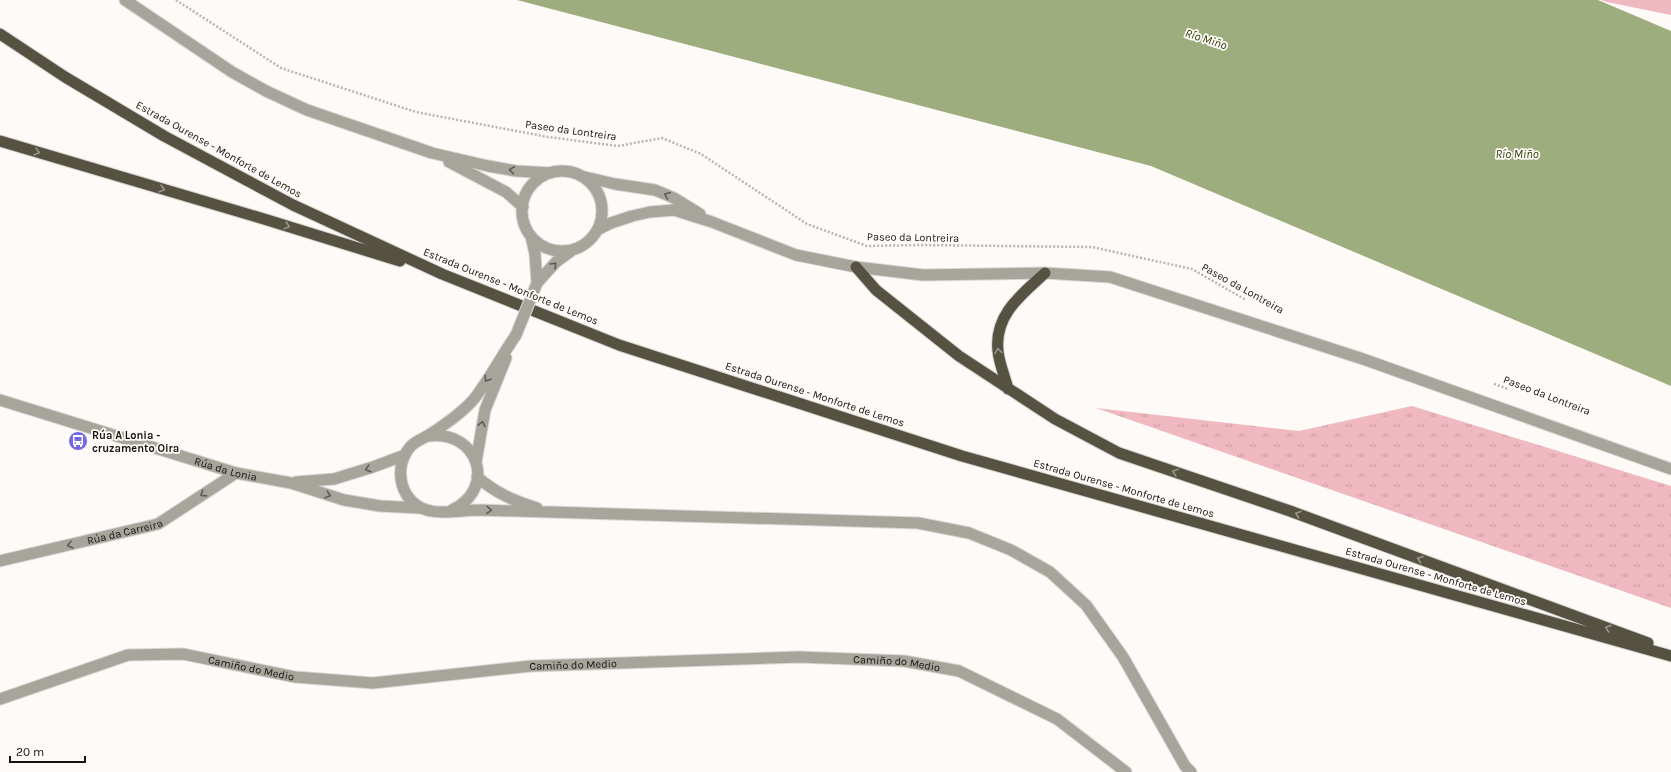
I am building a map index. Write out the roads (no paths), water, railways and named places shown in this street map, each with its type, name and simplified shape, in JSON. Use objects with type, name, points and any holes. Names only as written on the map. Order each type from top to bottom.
[{"type":"highway","name":"Estrada Ourense - Monforte de Lemos","points":[[0,34],[65,77],[164,136],[293,205],[442,274],[619,345],[962,456],[1671,656]]},
{"type":"highway","points":[[0,141],[264,219],[442,274]]},
{"type":"highway","points":[[856,267],[876,290],[959,356],[1055,419],[1119,453],[1290,511],[1671,651]]},
{"type":"highway","points":[[1008,389],[998,352],[999,330],[1003,316],[1018,297],[1045,274]]},
{"type":"street","points":[[128,1],[232,72],[266,91],[314,112],[432,153],[516,171],[551,173]]},
{"type":"street","points":[[432,153],[506,192],[522,207]]},
{"type":"street","points":[[574,249],[562,251],[550,249],[540,244],[531,236],[525,227],[522,207],[525,195],[531,185],[540,178],[551,173],[561,171],[571,172],[581,176],[616,184],[654,190],[674,198],[712,222]]},
{"type":"street","points":[[450,511],[460,506],[469,498],[475,489],[477,478],[476,462],[485,410],[537,283],[556,262],[587,242],[597,230],[601,218],[602,206],[598,194],[591,184],[581,176]]},
{"type":"street","points":[[597,230],[611,223],[650,212],[674,210],[712,222],[796,255],[856,267],[923,275],[1045,274],[1110,277],[1363,359],[1671,469]]},
{"type":"street","points":[[531,236],[535,254],[537,283]]},
{"type":"street","points":[[516,335],[474,399],[455,416],[428,436],[412,445],[405,454],[401,466],[400,478],[404,490],[410,500],[420,508],[440,512],[480,510],[918,524],[969,533],[1011,550],[1050,572],[1086,605],[1123,657],[1185,766],[1190,772]]},
{"type":"street","name":"Rúa da Lonia","points":[[0,400],[236,473],[291,483],[344,500],[380,506],[420,508]]},
{"type":"street","points":[[428,436],[440,434],[463,442],[471,451],[476,462]]},
{"type":"street","name":"Rúa da Lonia","points":[[291,483],[334,479],[373,467],[405,454]]},
{"type":"street","name":"Rúa da Carreira","points":[[0,561],[158,524],[236,473]]},
{"type":"street","points":[[477,478],[491,489],[508,498],[547,512]]},
{"type":"street","name":"Camiño do Medio","points":[[0,699],[128,655],[183,654],[295,677],[373,683],[530,666],[799,657],[904,661],[958,671],[1057,719],[1126,772]]},
{"type":"water","name":"Río Miño","points":[[517,0],[1598,0],[1671,31],[1671,386],[1151,166]]},
{"type":"place","name":"Rúa A Lonia - cruzamento Oira","points":[[78,441]]}]
